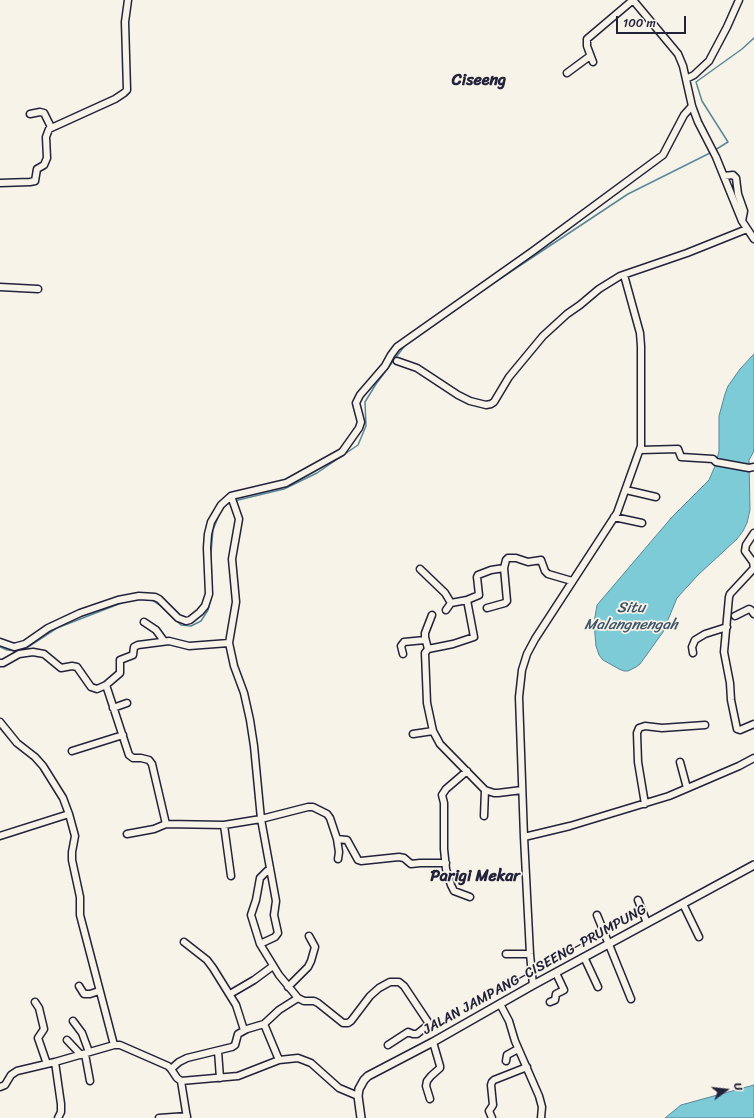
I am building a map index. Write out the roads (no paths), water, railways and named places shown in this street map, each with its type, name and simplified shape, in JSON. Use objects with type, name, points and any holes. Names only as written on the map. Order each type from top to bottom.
[{"type":"main road","name":"JALAN JAMPANG–CISEENG–PRUMPUNG","points":[[358,1096],[361,1085],[368,1076],[433,1042],[754,864]]},
{"type":"main road","points":[[358,1096],[361,1118]]},
{"type":"street","points":[[0,183],[30,182],[36,180],[37,169],[44,165],[47,158],[46,137],[47,131],[50,127],[115,99],[124,93],[126,90],[125,22],[128,0]]},
{"type":"street","points":[[593,62],[586,46],[587,39],[633,0],[678,54],[686,79],[692,106],[698,122],[716,157],[742,221],[754,239]]},
{"type":"street","points":[[686,79],[694,75],[709,61],[739,0]]},
{"type":"street","points":[[567,73],[590,56]]},
{"type":"street","points":[[0,642],[14,646],[25,644],[48,628],[80,613],[118,600],[139,596],[155,597],[159,599],[178,618],[186,621],[190,620],[205,606],[209,594],[207,548],[208,534],[211,522],[221,505],[231,496],[286,483],[342,452],[360,428],[361,422],[356,406],[357,401],[367,386],[385,366],[397,347],[532,251],[663,154],[684,115],[692,106]]},
{"type":"street","points":[[30,114],[40,112],[44,113],[50,127]]},
{"type":"street","points":[[724,176],[735,176],[736,178],[738,194],[744,211],[742,221]]},
{"type":"street","points":[[397,361],[417,368],[458,395],[470,401],[486,405],[491,404],[494,402],[509,377],[543,336],[566,314],[580,305],[598,288],[607,283],[625,278],[747,229]]},
{"type":"street","points":[[533,986],[524,837],[519,697],[524,661],[535,639],[614,517],[626,490],[640,450],[642,438],[640,333],[625,278]]},
{"type":"street","points":[[0,287],[38,289]]},
{"type":"street","points":[[640,450],[678,449],[681,457],[713,459],[716,462],[751,467]]},
{"type":"street","points":[[626,490],[656,497]]},
{"type":"street","points":[[231,496],[239,518],[232,559],[236,602],[229,643],[234,666],[244,693],[250,720],[261,819],[276,901],[274,915],[278,933],[275,937],[260,944]]},
{"type":"street","points":[[614,517],[642,523]]},
{"type":"street","points":[[754,533],[746,545],[745,551],[753,562],[754,568],[730,594],[725,656],[737,727],[740,730],[754,724]]},
{"type":"street","points":[[487,608],[505,603],[507,601],[504,568],[508,558],[516,558],[528,562],[541,560],[545,571],[548,574],[572,581]]},
{"type":"street","points":[[446,610],[451,603],[467,600],[479,595],[478,575],[491,570],[504,568]]},
{"type":"street","points":[[420,569],[445,593],[451,603]]},
{"type":"street","points":[[467,600],[474,637],[428,650],[425,653],[427,703],[432,731],[440,744],[485,790],[498,793],[522,790]]},
{"type":"street","points":[[734,616],[749,609],[754,614]]},
{"type":"street","points":[[428,650],[425,640],[425,633],[432,615]]},
{"type":"street","points":[[144,622],[156,630],[164,641]]},
{"type":"street","points":[[693,653],[692,647],[695,640],[706,634],[727,627]]},
{"type":"street","points":[[403,654],[401,646],[404,642],[425,640]]},
{"type":"street","points":[[0,663],[3,663],[19,654],[33,652],[44,654],[61,668],[72,666],[77,667],[91,687],[97,689],[106,685],[120,673],[120,660],[133,655],[134,647],[136,645],[164,641],[175,641],[189,646],[229,643]]},
{"type":"street","points":[[106,685],[126,748],[131,757],[144,758],[149,760],[152,764],[166,824]]},
{"type":"street","points":[[113,708],[127,703]]},
{"type":"street","points":[[0,722],[17,743],[35,757],[43,766],[63,798],[69,814],[75,836],[72,860],[80,897],[80,915],[114,1045]]},
{"type":"street","points":[[645,804],[638,762],[636,733],[639,728],[645,726],[662,728],[705,725]]},
{"type":"street","points":[[413,734],[432,731]]},
{"type":"street","points":[[72,751],[123,735]]},
{"type":"street","points":[[524,837],[570,826],[645,804],[688,788],[754,758]]},
{"type":"street","points":[[680,762],[688,788]]},
{"type":"street","points":[[467,771],[446,789],[442,795],[446,863],[451,885],[454,891],[470,897]]},
{"type":"street","points":[[484,816],[485,790]]},
{"type":"street","points":[[127,834],[154,829],[166,824],[224,825],[261,819],[312,807],[328,816],[337,839],[339,852],[338,859]]},
{"type":"street","points":[[0,836],[69,814]]},
{"type":"street","points":[[224,825],[232,876]]},
{"type":"street","points":[[337,839],[347,840],[358,860],[361,861],[399,857],[404,858],[411,864],[446,863]]},
{"type":"street","points":[[270,868],[260,878],[256,900],[251,915],[260,944],[274,966],[288,987],[298,998],[314,1001],[343,1022],[348,1023],[370,996],[379,988],[390,982],[399,982],[404,986],[428,1022],[428,1025],[417,1034],[408,1032],[388,1045]]},
{"type":"street","points":[[638,900],[647,923]]},
{"type":"street","points":[[683,904],[699,937]]},
{"type":"street","points":[[597,915],[631,999]]},
{"type":"street","points":[[288,987],[308,966],[311,960],[315,947],[309,936]]},
{"type":"street","points":[[184,942],[207,960],[230,994],[240,1015],[244,1030]]},
{"type":"street","points":[[506,954],[530,954]]},
{"type":"street","points":[[584,957],[598,987]]},
{"type":"street","points":[[230,994],[274,966]]},
{"type":"street","points":[[550,1002],[555,1000],[556,994],[564,990],[556,973]]},
{"type":"street","points":[[79,986],[80,990],[84,994],[90,994],[99,990]]},
{"type":"street","points":[[171,1069],[179,1062],[188,1058],[234,1046],[238,1034],[244,1030],[264,1024],[279,1010],[298,998]]},
{"type":"street","points":[[35,1002],[40,1008],[44,1029],[38,1038],[47,1064]]},
{"type":"street","points":[[500,1004],[509,1021],[518,1049],[541,1102],[541,1118]]},
{"type":"street","points":[[73,1021],[82,1033],[90,1081]]},
{"type":"street","points":[[264,1024],[280,1060]]},
{"type":"street","points":[[68,1040],[85,1054]]},
{"type":"street","points":[[430,1099],[426,1086],[427,1081],[440,1068],[440,1062],[433,1042]]},
{"type":"street","points":[[0,1087],[5,1085],[11,1075],[17,1071],[114,1045],[125,1047],[171,1069],[181,1081],[187,1117],[160,1118]]},
{"type":"street","points":[[506,1061],[507,1055],[518,1049]]},
{"type":"street","points":[[218,1051],[220,1078]]},
{"type":"street","points":[[181,1081],[220,1078],[244,1074],[280,1060],[296,1058],[307,1061],[339,1088],[358,1096]]},
{"type":"street","points":[[54,1062],[61,1104],[61,1112],[58,1118]]},
{"type":"street","points":[[492,1118],[489,1110],[492,1105],[492,1082],[527,1067]]},
{"type":"water","name":"Situ Malangnengah","points":[[754,354],[754,451],[749,460],[750,510],[747,523],[737,539],[698,575],[677,598],[663,632],[640,664],[628,671],[619,669],[603,660],[599,655],[596,646],[594,623],[597,605],[672,517],[709,480],[719,451],[719,416],[725,394],[728,386],[740,369]]},
{"type":"water","points":[[754,1085],[754,1118],[665,1118],[681,1105]]},
{"type":"waterway","points":[[715,150],[728,142],[702,101],[696,82],[742,49],[754,38]]},
{"type":"waterway","points":[[471,298],[628,194],[712,152]]},
{"type":"waterway","points":[[234,501],[284,489],[317,473],[358,445],[366,426],[365,402],[376,384],[406,344]]},
{"type":"waterway","points":[[212,594],[211,553],[213,530],[221,510],[227,504],[231,503]]},
{"type":"waterway","points":[[152,600],[160,605],[181,625],[191,626],[201,621],[208,610],[211,598]]},
{"type":"waterway","points":[[0,647],[7,650],[19,651],[28,647],[57,628],[124,602]]},
{"type":"district","name":"Ciseeng","points":[[479,81]]},
{"type":"district","name":"Parigi Mekar","points":[[475,877]]}]
